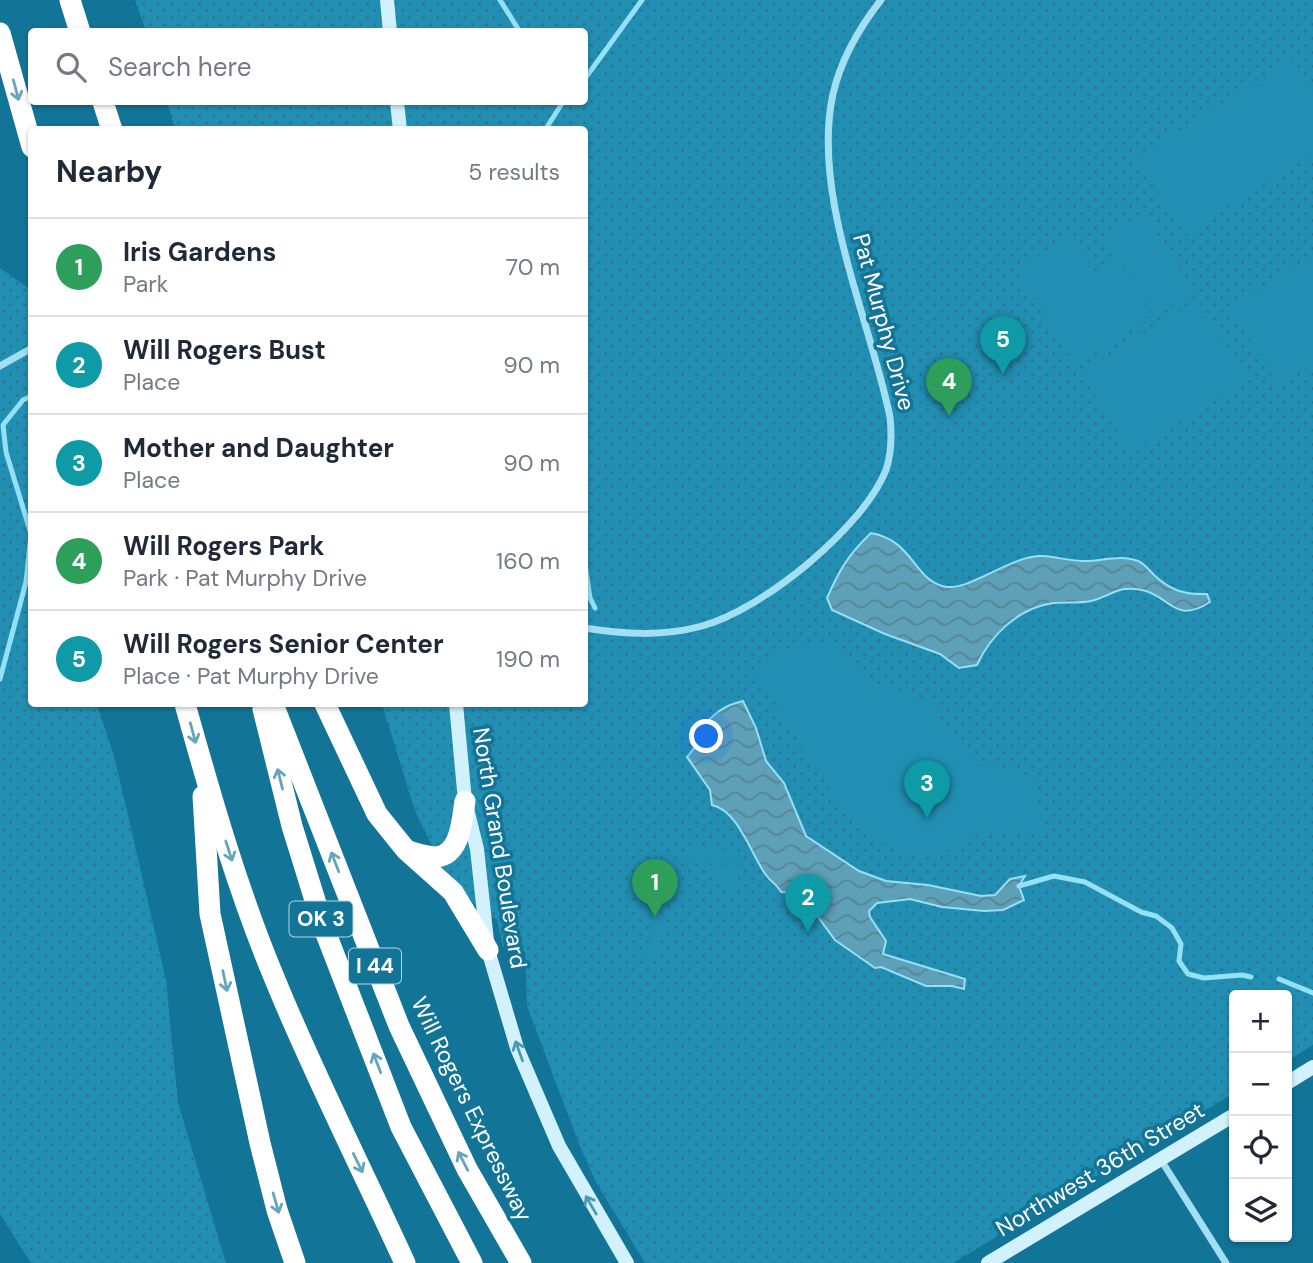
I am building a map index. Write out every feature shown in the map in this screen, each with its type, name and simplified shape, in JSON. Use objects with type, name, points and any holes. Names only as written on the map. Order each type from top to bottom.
[{"type":"highway","points":[[69,0],[77,28]]},
{"type":"highway","points":[[0,33],[28,133]]},
{"type":"highway","points":[[96,105],[101,126]]},
{"type":"highway","points":[[104,105],[111,126]]},
{"type":"highway","points":[[186,707],[246,904],[275,980],[321,1087],[405,1263]]},
{"type":"highway","name":"OK 3","points":[[262,707],[292,826],[324,926],[401,1127],[472,1263]]},
{"type":"highway","name":"Will Rogers Expressway","points":[[274,707],[399,1026],[461,1157],[521,1263]]},
{"type":"highway","points":[[326,707],[377,814],[406,850],[453,892],[488,950]]},
{"type":"highway","points":[[201,762],[210,914],[260,1143],[295,1263]]},
{"type":"highway","points":[[406,850],[434,857],[449,851],[458,839],[465,801]]},
{"type":"highway","points":[[381,1210],[411,1263]]},
{"type":"main road","points":[[387,0],[390,28]]},
{"type":"main road","points":[[397,105],[400,126]]},
{"type":"main road","name":"North Grand Boulevard","points":[[456,707],[465,801],[477,849],[488,950],[517,1048],[544,1114],[575,1177],[627,1263]]},
{"type":"main road","points":[[1292,1080],[1313,1067]]},
{"type":"main road","name":"Northwest 36th Street","points":[[988,1263],[1232,1116]]},
{"type":"street","name":"Pat Murphy Drive","points":[[588,629],[610,633],[656,634],[704,626],[720,620],[787,580],[821,551],[860,514],[883,477],[892,441],[890,417],[842,240],[833,188],[829,127],[832,96],[847,52],[881,0]]},
{"type":"street","points":[[0,366],[28,350]]},
{"type":"street","points":[[1160,1159],[1226,1263]]},
{"type":"shaded area","points":[[135,0],[1313,0],[1313,1045],[1292,1058],[1292,990],[1229,990],[1229,1096],[953,1263],[645,1263],[596,1182],[579,1144],[527,1006],[525,952],[503,947],[497,920],[474,904],[459,883],[443,868],[415,811],[383,707],[588,707],[588,126],[174,126],[168,105],[588,105],[588,28],[145,28]]},
{"type":"shaded area","points":[[1292,59],[1313,94],[1313,154],[1223,209],[1203,178],[1223,211],[1185,235],[1136,157]]},
{"type":"shaded area","points":[[1144,213],[1193,292],[1154,316],[1105,237]]},
{"type":"shaded area","points":[[1071,235],[1095,273],[1117,260],[1153,317],[1075,365],[1015,270]]},
{"type":"shaded area","points":[[1313,255],[1313,364],[1278,385],[1229,308]]},
{"type":"shaded area","points":[[0,268],[28,288],[28,707],[98,707],[115,759],[166,980],[178,1103],[226,1263],[31,1263],[0,1214]]},
{"type":"shaded area","points":[[1198,300],[1248,380],[1131,453],[1081,373]]},
{"type":"shaded area","points":[[807,642],[835,646],[874,685],[913,693],[934,705],[944,726],[975,761],[1028,775],[1033,779],[1044,831],[976,836],[946,852],[925,857],[891,847],[868,830],[824,779],[756,671],[782,650]]},
{"type":"shaded area","points":[[704,845],[721,849],[736,861],[707,861],[700,866],[682,853],[692,847]]},
{"type":"shaded area","points":[[710,865],[739,865],[737,896],[702,868]]},
{"type":"shaded area","points":[[647,884],[661,909],[666,930],[660,943],[661,959],[647,964],[651,930],[637,896]]},
{"type":"water","points":[[871,533],[895,543],[925,575],[942,586],[964,584],[1031,557],[1085,561],[1125,558],[1140,562],[1172,588],[1191,594],[1207,594],[1210,602],[1188,611],[1180,610],[1152,593],[1126,589],[1091,601],[1048,604],[1015,618],[989,644],[977,665],[959,668],[940,654],[885,634],[832,610],[827,598],[836,579],[856,548]]},
{"type":"water","points":[[743,701],[756,728],[766,761],[784,783],[806,836],[859,871],[886,881],[928,885],[981,896],[995,895],[1010,879],[1025,876],[1019,886],[1024,900],[1003,910],[942,907],[910,899],[877,903],[869,911],[886,941],[883,954],[965,979],[964,989],[926,986],[881,967],[875,968],[835,940],[807,902],[793,896],[793,893],[781,892],[766,875],[730,816],[712,805],[710,790],[687,757],[709,730],[703,727],[711,718],[725,707]]},
{"type":"waterway","points":[[500,0],[518,28]]},
{"type":"waterway","points":[[588,74],[642,0]]},
{"type":"waterway","points":[[548,126],[561,105]]},
{"type":"waterway","points":[[28,398],[23,400],[3,425],[6,452],[28,524]]},
{"type":"waterway","points":[[0,679],[26,582],[28,563]]},
{"type":"waterway","points":[[588,584],[595,608]]},
{"type":"waterway","points":[[1019,886],[1054,876],[1085,882],[1141,912],[1156,916],[1172,928],[1181,944],[1179,961],[1188,974],[1204,978],[1242,975],[1251,977]]},
{"type":"waterway","points":[[1279,979],[1313,993]]},
{"type":"place","name":"Will Rogers Senior Center","points":[[1003,374]]},
{"type":"place","name":"Will Rogers Park","points":[[949,416]]},
{"type":"place","name":"Mother and Daughter","points":[[927,818]]},
{"type":"place","name":"Iris Gardens","points":[[655,917]]},
{"type":"place","name":"Will Rogers Bust","points":[[808,932]]}]
